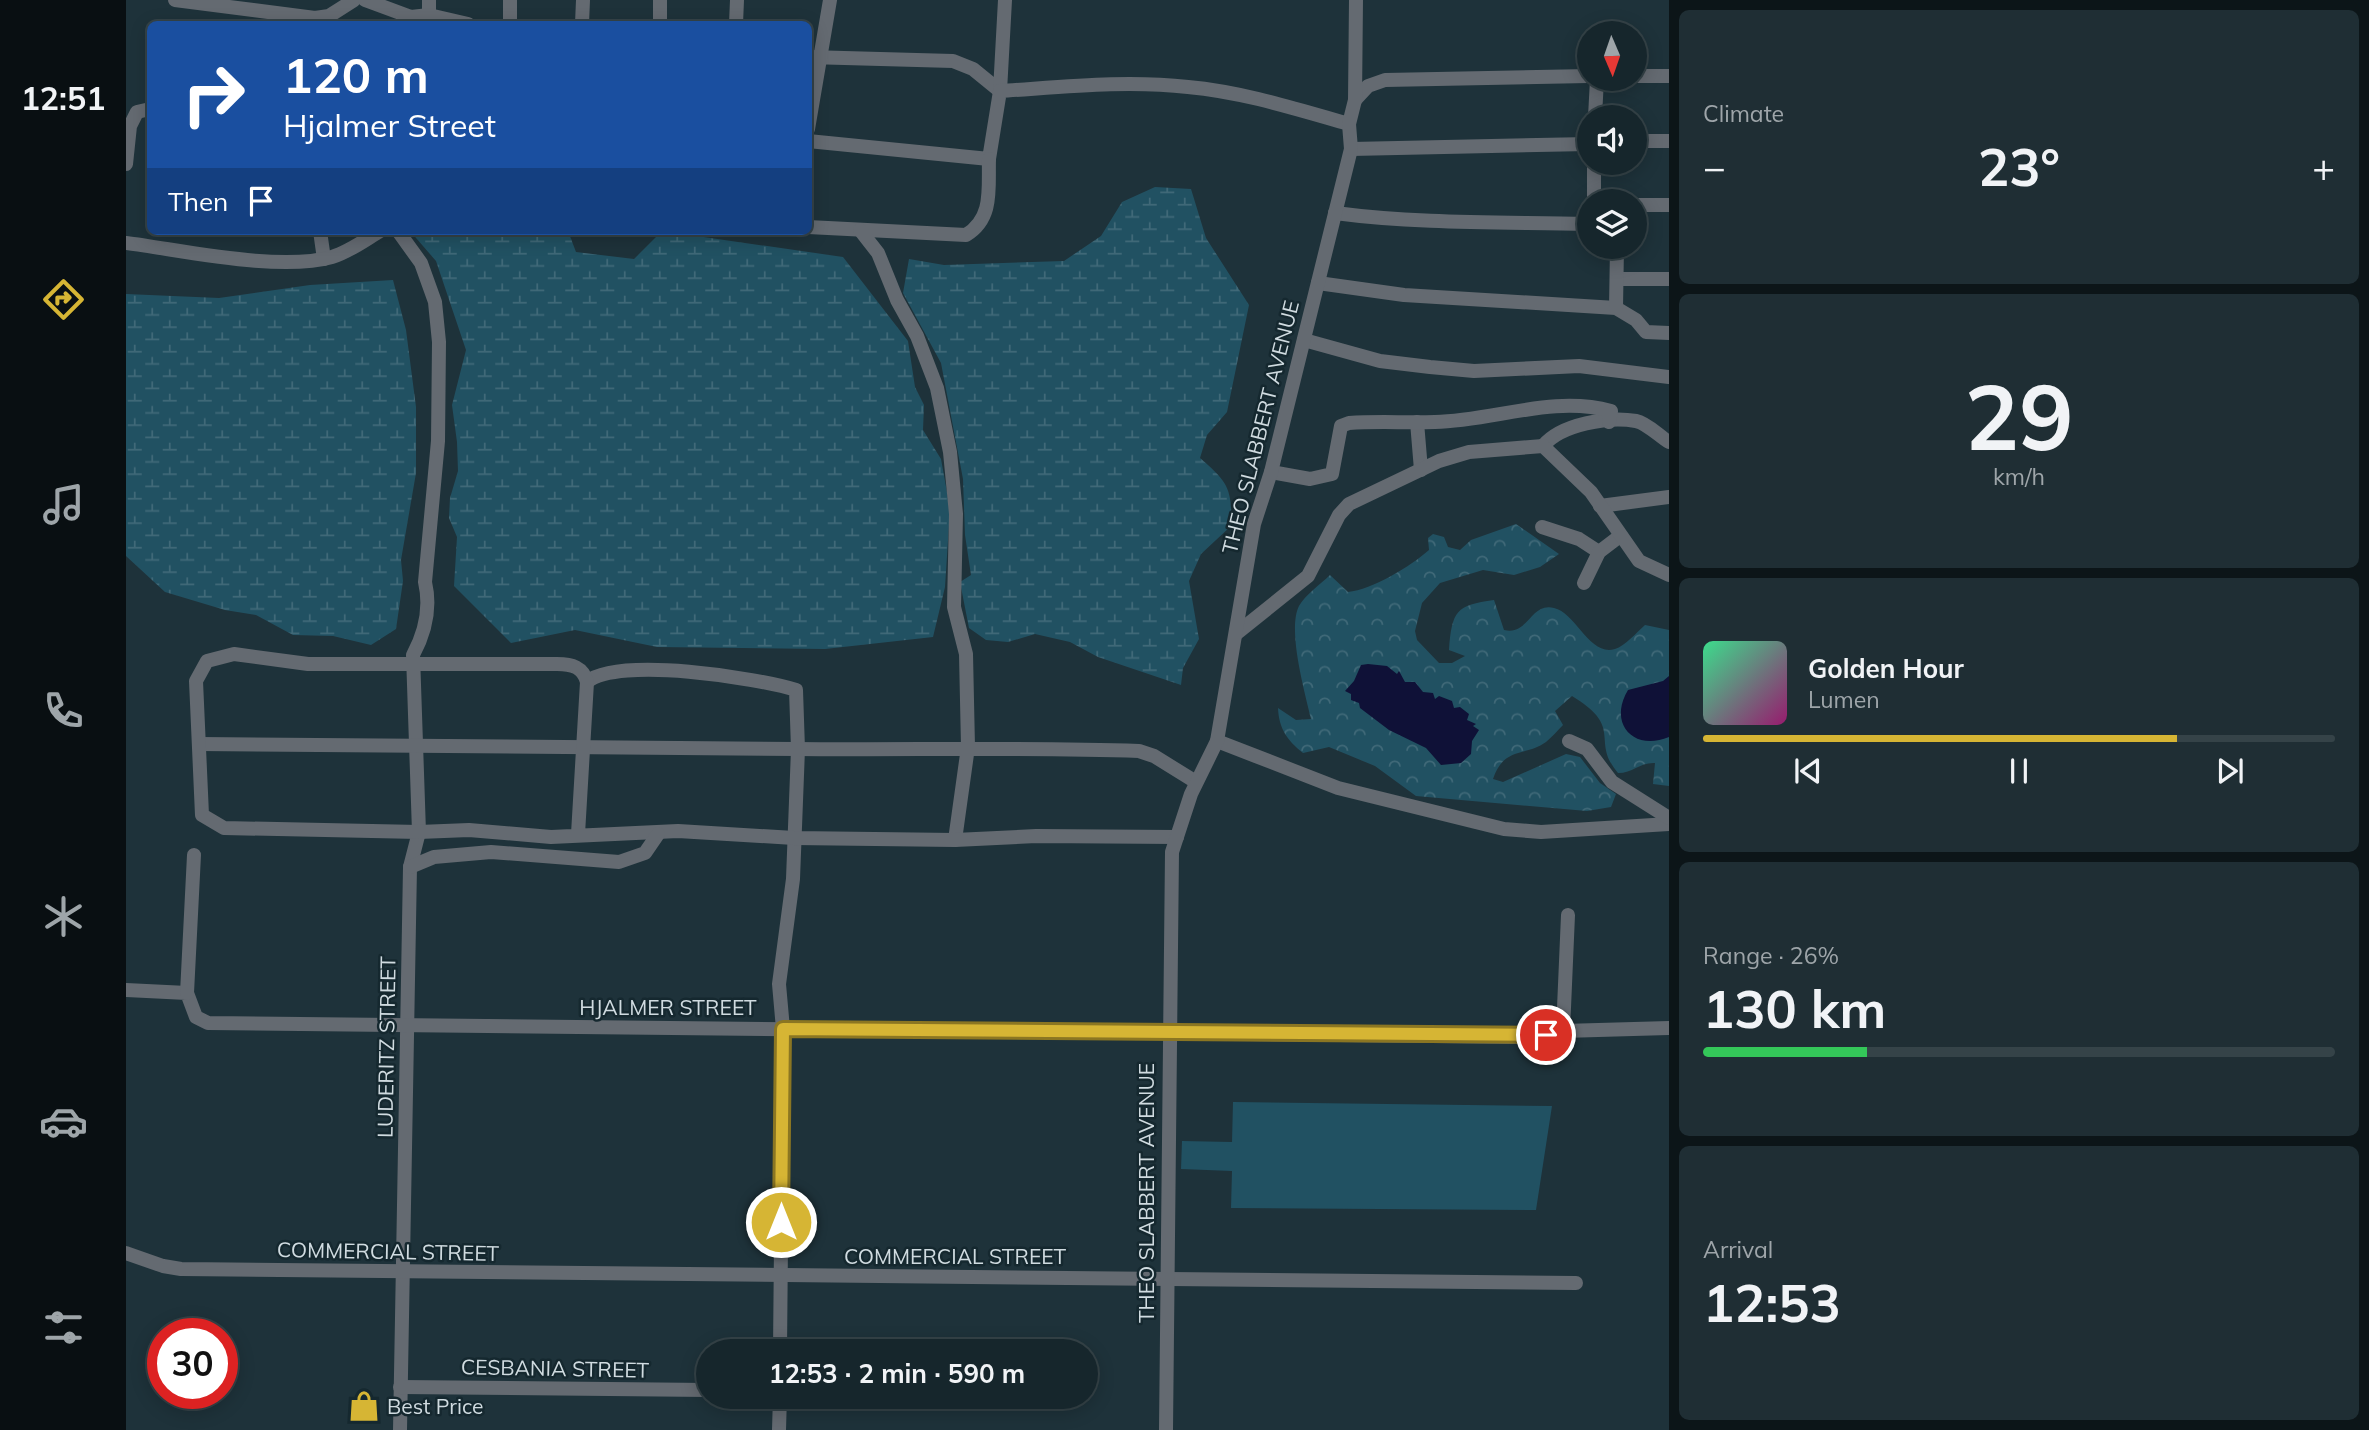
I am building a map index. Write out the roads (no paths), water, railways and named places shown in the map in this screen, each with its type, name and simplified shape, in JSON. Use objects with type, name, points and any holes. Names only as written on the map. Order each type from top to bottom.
[{"type":"street","points":[[175,0],[299,20],[330,16],[355,0]]},
{"type":"street","points":[[365,0],[411,17],[429,13],[457,21]]},
{"type":"street","points":[[510,0],[510,21]]},
{"type":"street","points":[[582,21],[583,0]]},
{"type":"street","points":[[660,0],[660,21]]},
{"type":"street","points":[[736,21],[737,0]]},
{"type":"street","points":[[812,82],[814,58],[830,0]]},
{"type":"street","points":[[812,227],[966,234],[983,222],[987,213],[989,159],[1000,91],[1005,0]]},
{"type":"street","name":"THEO SLABBERT AVENUE","points":[[1166,1430],[1168,1031],[1172,852],[1196,782],[1217,741],[1254,524],[1271,472],[1351,149],[1349,124],[1355,100],[1356,0]]},
{"type":"street","points":[[814,58],[953,61],[973,69],[1000,91],[1107,84],[1186,86],[1246,96],[1349,124]]},
{"type":"street","points":[[1355,100],[1376,81],[1385,80],[1577,76]]},
{"type":"street","points":[[1647,76],[1669,76]]},
{"type":"street","points":[[126,164],[131,120],[136,111],[147,109]]},
{"type":"street","points":[[812,141],[989,159]]},
{"type":"street","points":[[1647,141],[1669,141]]},
{"type":"street","points":[[1351,149],[1577,144]]},
{"type":"street","points":[[1647,205],[1669,205]]},
{"type":"street","points":[[1335,214],[1484,224],[1577,224]]},
{"type":"street","points":[[860,230],[878,253],[897,300],[918,336],[937,388],[948,440],[956,513],[954,607],[966,654],[968,747],[955,840]]},
{"type":"street","points":[[321,235],[324,259]]},
{"type":"street","points":[[126,243],[269,261],[324,259],[342,253],[373,235]]},
{"type":"street","points":[[401,235],[421,263],[435,302],[439,342],[438,441],[425,582],[429,600],[424,636],[413,655],[414,665]]},
{"type":"street","points":[[1616,308],[1617,259]]},
{"type":"street","points":[[1617,279],[1669,279]]},
{"type":"street","points":[[1318,283],[1404,295],[1616,308],[1636,320],[1646,332],[1669,333]]},
{"type":"street","points":[[1304,341],[1367,358],[1430,367],[1474,371],[1579,366],[1669,377]]},
{"type":"street","points":[[1271,472],[1321,479],[1332,474],[1341,426],[1373,421],[1417,422],[1494,417],[1554,405],[1585,405],[1611,411],[1609,422]]},
{"type":"street","points":[[1417,422],[1421,470]]},
{"type":"street","points":[[1237,633],[1308,576],[1339,516],[1349,504],[1439,461],[1481,449],[1543,446],[1562,431],[1609,422],[1638,422],[1669,442]]},
{"type":"street","points":[[1543,446],[1600,506],[1639,561],[1669,575]]},
{"type":"street","points":[[1600,506],[1669,497]]},
{"type":"street","points":[[1542,527],[1579,539],[1599,552]]},
{"type":"street","points":[[1584,583],[1599,552],[1620,536]]},
{"type":"street","points":[[578,834],[587,682],[585,673],[567,664],[308,664],[234,654],[207,661],[196,681],[202,816],[224,828],[419,832],[469,830],[551,837],[678,831],[794,838],[955,840],[1070,836],[1177,837]]},
{"type":"street","name":"LUDERITZ STREET","points":[[400,1430],[410,867],[419,832],[414,665]]},
{"type":"street","points":[[587,682],[594,676],[629,672],[689,671],[771,682],[796,690],[798,749],[791,900],[783,935],[779,984],[783,1029],[780,1339]]},
{"type":"street","points":[[1217,741],[1338,788],[1504,829],[1541,832],[1669,824]]},
{"type":"street","points":[[1569,741],[1587,749],[1612,782],[1669,818]]},
{"type":"street","points":[[199,744],[585,744],[798,749],[968,747],[1139,751],[1154,756],[1196,782]]},
{"type":"street","points":[[410,867],[453,854],[491,852],[620,862],[645,853],[658,834]]},
{"type":"street","points":[[523,856],[551,837]]},
{"type":"street","points":[[126,990],[187,993],[194,855]]},
{"type":"street","points":[[1563,1031],[1568,915]]},
{"type":"street","name":"HJALMER STREET","points":[[187,993],[196,1017],[208,1023],[1168,1031],[1527,1037],[1563,1031],[1669,1028]]},
{"type":"street","name":"COMMERCIAL STREET","points":[[126,1253],[181,1269],[1576,1283]]},
{"type":"street","name":"CESBANIA STREET","points":[[400,1387],[696,1391]]},
{"type":"street","points":[[779,1430],[780,1409]]},
{"type":"place","name":"Best Price","points":[[364,1406]]}]
